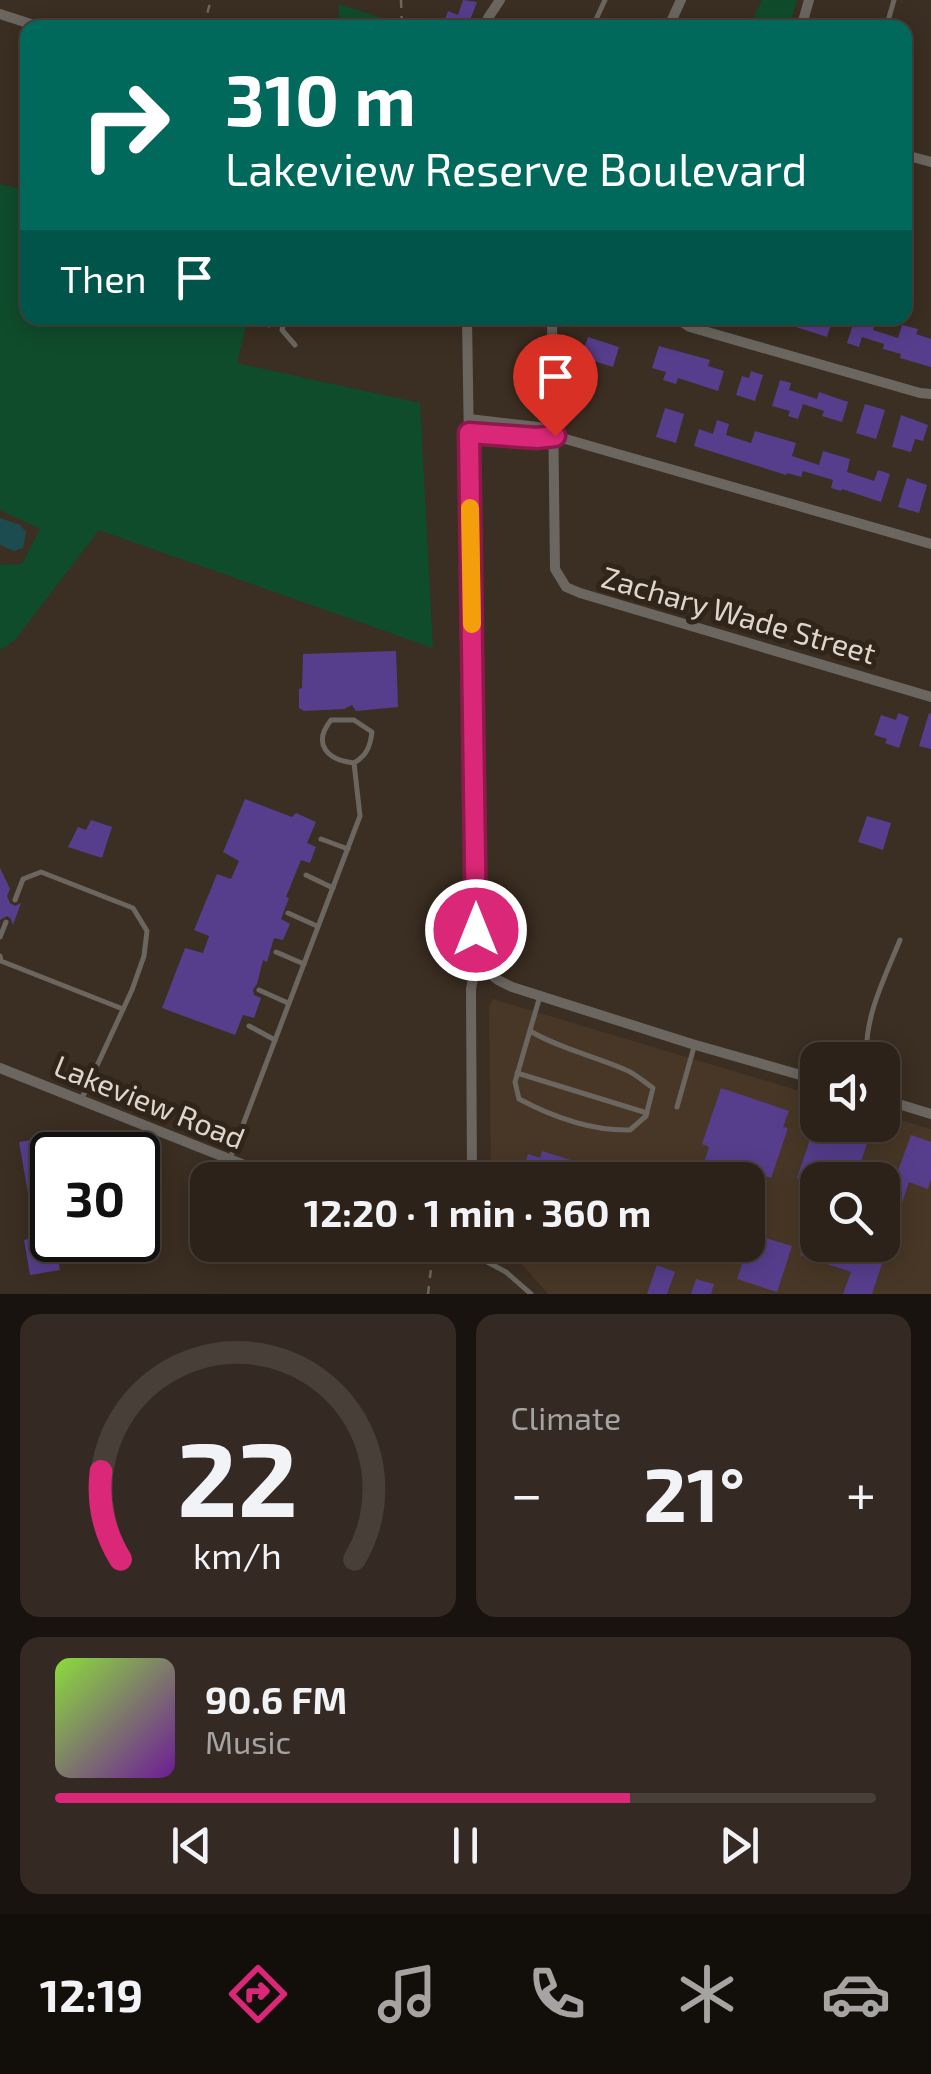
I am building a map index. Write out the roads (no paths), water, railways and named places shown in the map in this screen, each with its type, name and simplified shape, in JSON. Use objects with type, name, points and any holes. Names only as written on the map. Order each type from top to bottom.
[{"type":"street","points":[[467,325],[476,963],[471,989],[472,1162]]},
{"type":"street","name":"Zachary Wade Street","points":[[552,325],[555,569],[566,587],[931,698]]},
{"type":"street","points":[[688,325],[931,394]]},
{"type":"street","points":[[469,419],[538,427],[555,436],[931,544]]},
{"type":"street","points":[[469,433],[555,436]]},
{"type":"street","points":[[476,963],[498,980],[540,996],[800,1075]]},
{"type":"street","name":"Lakeview Road","points":[[0,1068],[235,1162]]},
{"type":"street","points":[[900,1105],[931,1114]]},
{"type":"lane","points":[[283,325],[282,330],[295,345]]},
{"type":"lane","points":[[331,720],[354,720],[372,732],[364,758],[354,763],[340,762],[322,743],[321,732],[331,720]]},
{"type":"lane","points":[[230,1160],[360,816],[354,763]]},
{"type":"lane","points":[[321,839],[348,849]]},
{"type":"lane","points":[[15,900],[24,879],[41,872],[133,908],[147,931],[144,956],[123,1010],[81,1100]]},
{"type":"lane","points":[[306,876],[333,888]]},
{"type":"lane","points":[[288,913],[318,926]]},
{"type":"lane","points":[[0,937],[6,922]]},
{"type":"lane","points":[[866,1042],[900,940]]},
{"type":"lane","points":[[276,952],[304,964]]},
{"type":"lane","points":[[0,956],[1,961],[123,1010]]},
{"type":"lane","points":[[259,990],[289,1003]]},
{"type":"lane","points":[[530,1031],[563,1048],[629,1071],[652,1088],[646,1116],[630,1130],[606,1130],[543,1112],[519,1100],[515,1082],[540,996]]},
{"type":"lane","points":[[249,1026],[275,1040]]},
{"type":"lane","points":[[676,1107],[694,1044]]},
{"type":"lane","points":[[517,1073],[647,1113]]},
{"type":"lane","points":[[491,1262],[531,1294]]},
{"type":"water","points":[[0,518],[20,525],[26,532],[23,548],[14,551],[0,545]]}]
